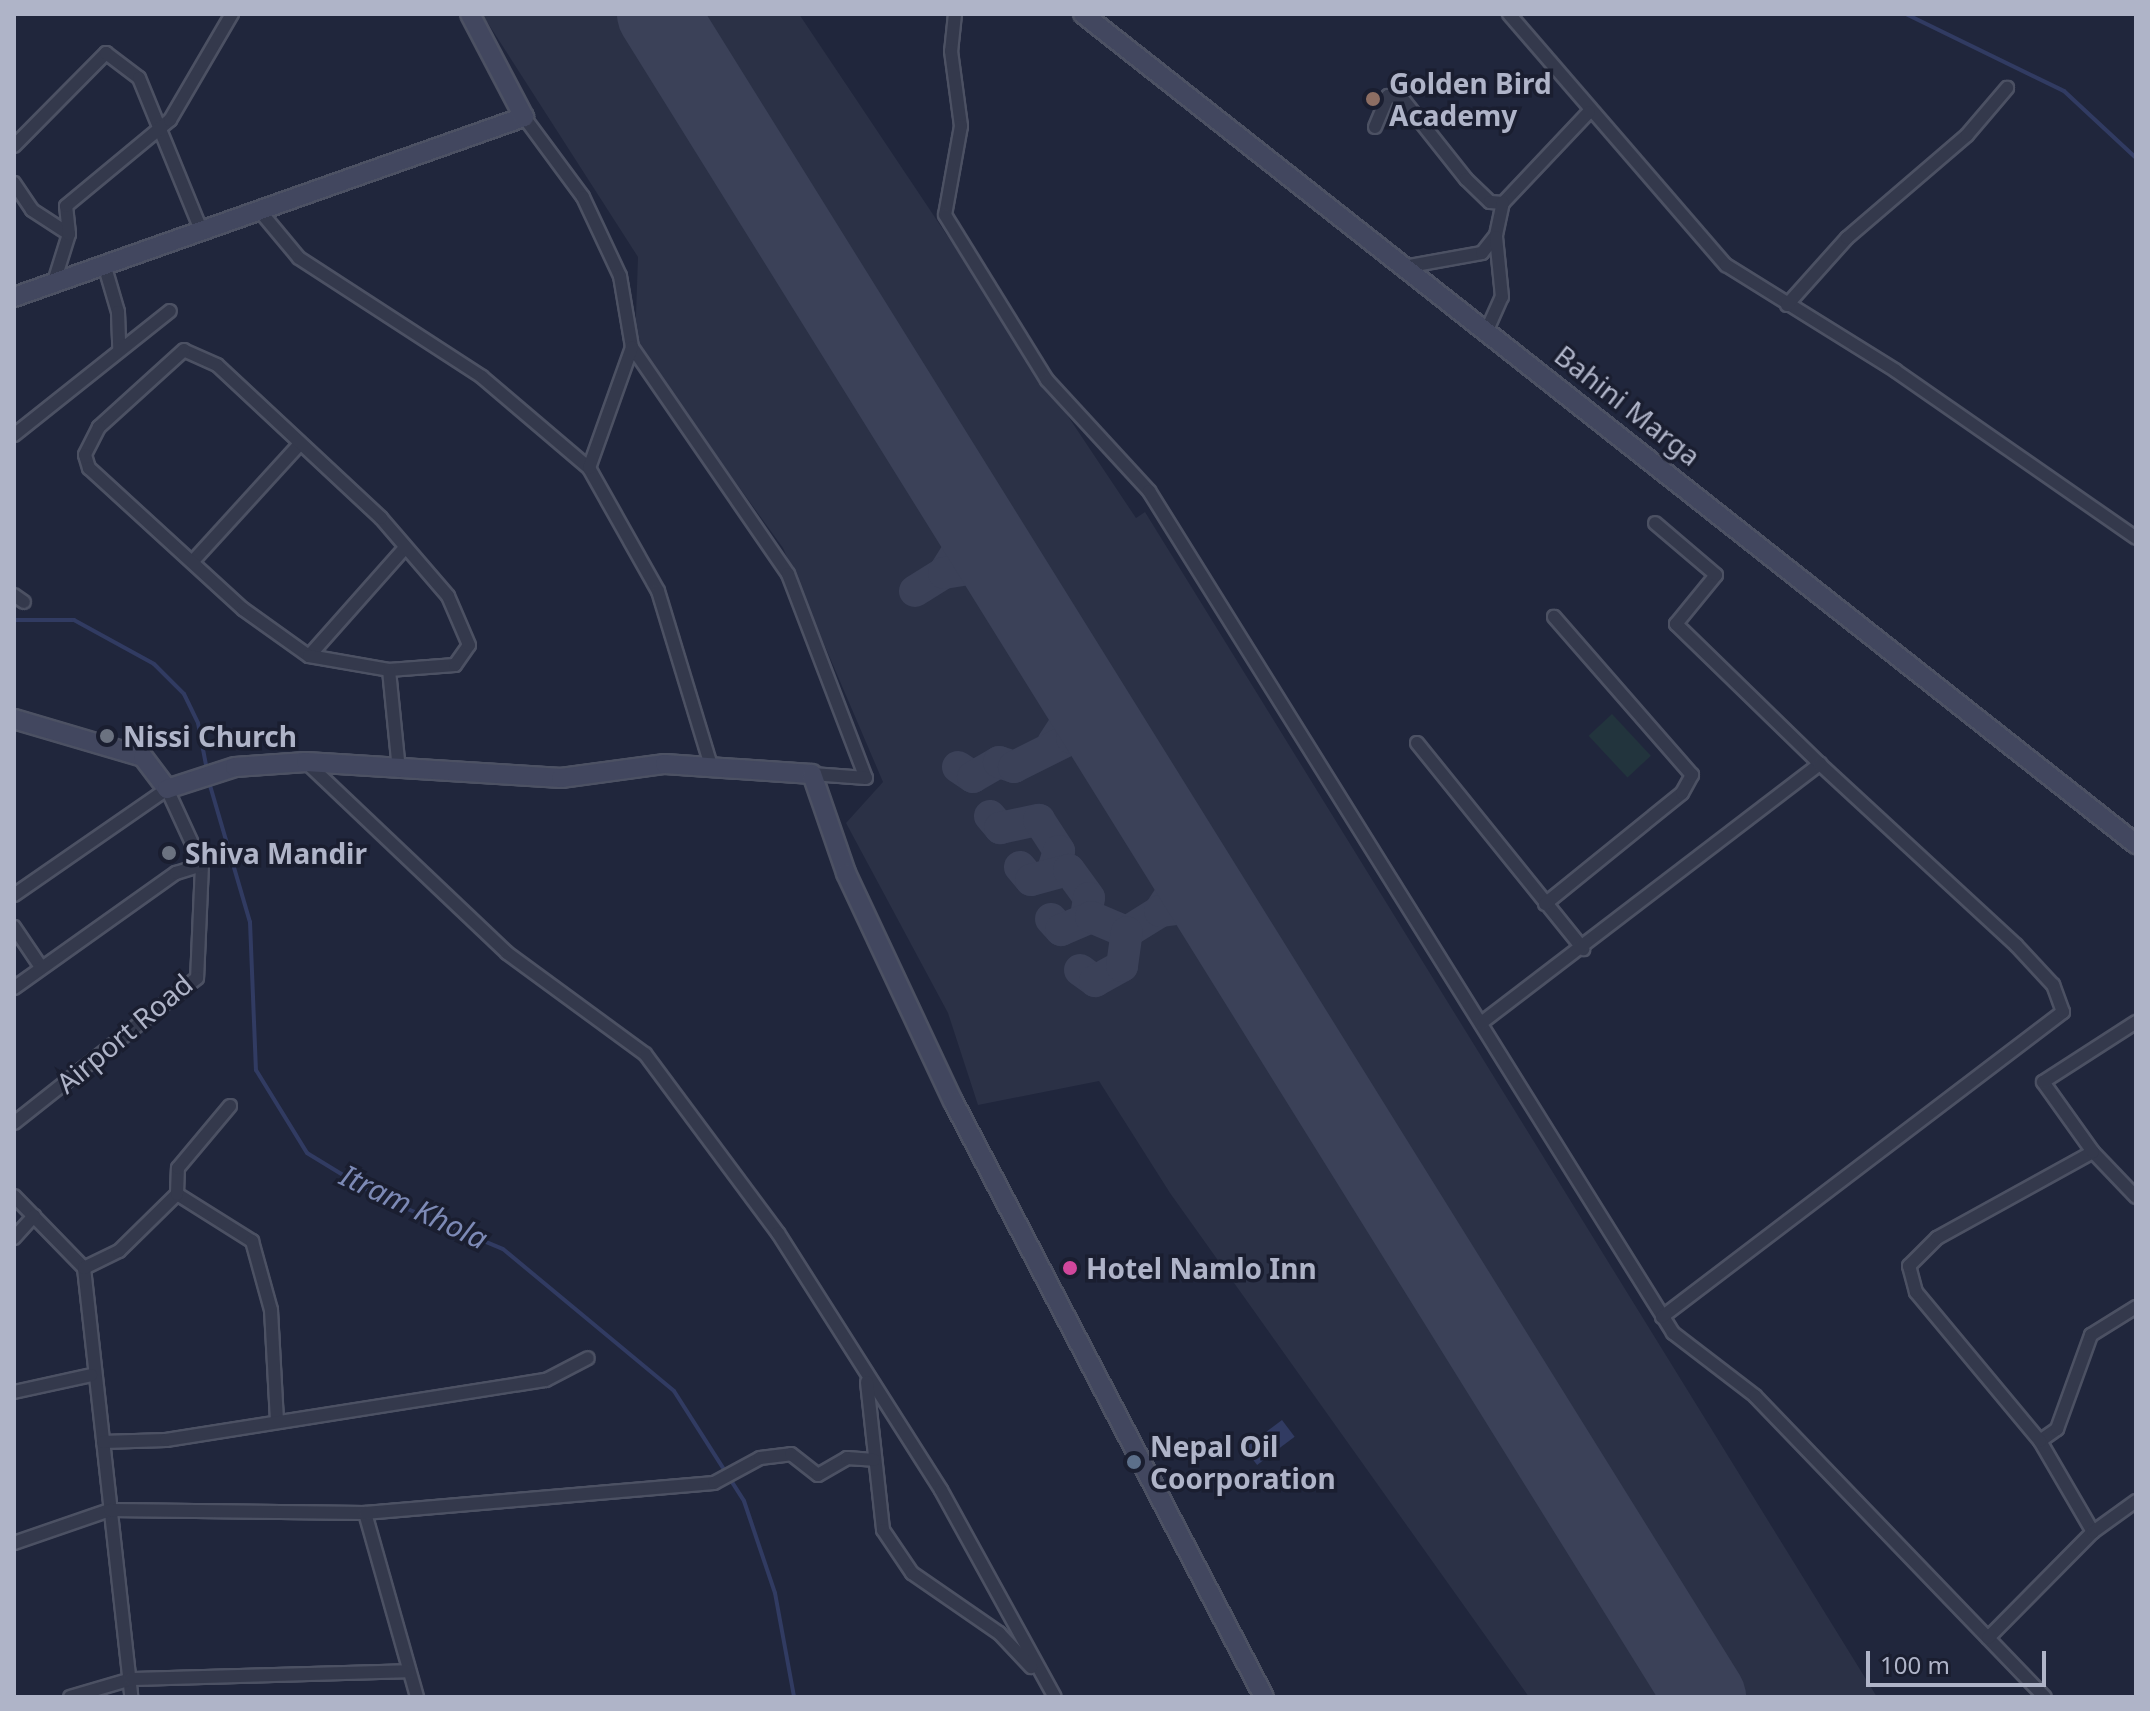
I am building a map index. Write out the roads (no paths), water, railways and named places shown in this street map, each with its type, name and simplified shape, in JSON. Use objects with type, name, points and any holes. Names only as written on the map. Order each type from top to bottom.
[{"type":"street","points":[[54,282],[69,234],[66,206],[160,130],[232,14]]},
{"type":"street","points":[[14,895],[167,789],[235,767],[306,762],[399,771],[561,778],[711,765],[866,778],[788,574],[632,347],[620,276],[583,197],[524,117],[470,14]]},
{"type":"street","points":[[955,14],[951,51],[961,126],[945,215],[1047,380],[1149,491],[1662,1317],[1693,1352],[1755,1396],[2045,1697]]},
{"type":"street","name":"Bahini Marga","points":[[1083,14],[2136,844]]},
{"type":"street","points":[[1509,14],[1589,112],[1726,265],[1896,371],[2136,538]]},
{"type":"street","points":[[14,146],[106,53],[139,78],[201,230]]},
{"type":"street","points":[[1787,305],[1847,238],[1967,135],[2007,88]]},
{"type":"street","points":[[1375,127],[1388,96],[1401,97],[1466,179],[1490,202],[1503,203]]},
{"type":"street","points":[[1487,330],[1502,297],[1496,235],[1503,203],[1589,112]]},
{"type":"street","points":[[14,297],[524,117]]},
{"type":"street","points":[[14,183],[32,210],[69,234]]},
{"type":"street","points":[[259,210],[299,258],[482,377],[589,468],[658,591],[711,765]]},
{"type":"street","points":[[1404,267],[1421,259],[1471,257],[1496,235]]},
{"type":"street","points":[[104,264],[118,312],[119,350]]},
{"type":"street","points":[[14,435],[170,311]]},
{"type":"street","points":[[589,468],[632,347]]},
{"type":"street","points":[[184,350],[217,365],[298,446],[381,518],[404,549],[448,596],[469,645],[455,665],[389,670],[309,656],[193,561],[89,468],[85,455],[99,427],[184,350]]},
{"type":"street","points":[[193,561],[298,446]]},
{"type":"street","points":[[1655,523],[1716,575],[1676,624],[1820,764],[2016,945],[2053,985],[2063,1012],[1662,1317]]},
{"type":"street","points":[[309,656],[404,549]]},
{"type":"street","points":[[1545,904],[1682,793],[1692,775],[1554,617]]},
{"type":"street","points":[[389,670],[399,771]]},
{"type":"street","points":[[14,719],[143,757],[167,789]]},
{"type":"street","points":[[1417,743],[1583,949]]},
{"type":"street","points":[[306,762],[507,953],[645,1054],[778,1233],[867,1380],[941,1490],[1052,1697]]},
{"type":"street","points":[[1481,1023],[1583,949],[1820,764]]},
{"type":"street","points":[[812,774],[846,873],[953,1101],[1264,1697]]},
{"type":"street","name":"Airport Road","points":[[14,1123],[197,978],[202,865],[167,789]]},
{"type":"street","points":[[14,988],[39,964],[176,873],[202,865]]},
{"type":"street","points":[[14,927],[39,964]]},
{"type":"street","points":[[2136,1022],[2043,1082],[2051,1102],[2136,1197]]},
{"type":"street","points":[[84,1268],[119,1251],[177,1194],[178,1168],[230,1106]]},
{"type":"street","points":[[2093,1152],[1937,1238],[1909,1266],[1916,1292],[2040,1441],[2093,1532]]},
{"type":"street","points":[[177,1194],[252,1241],[271,1310],[277,1421]]},
{"type":"street","points":[[14,1196],[84,1268],[96,1334],[91,1375],[103,1442],[131,1697]]},
{"type":"street","points":[[14,1238],[34,1216]]},
{"type":"street","points":[[2040,1441],[2057,1429],[2091,1335],[2136,1307]]},
{"type":"street","points":[[103,1442],[277,1421],[546,1380],[588,1358]]},
{"type":"street","points":[[14,1392],[91,1375]]},
{"type":"street","points":[[867,1380],[883,1530],[912,1573],[999,1633],[1052,1697]]},
{"type":"street","points":[[14,1543],[110,1510],[365,1513],[714,1483],[775,1456],[791,1454],[818,1475],[847,1458],[874,1460]]},
{"type":"street","points":[[1988,1638],[2093,1532],[2136,1501]]},
{"type":"street","points":[[365,1513],[417,1697]]},
{"type":"street","points":[[70,1697],[131,1679],[409,1671]]},
{"type":"water","points":[[1282,1420],[1295,1437],[1257,1465],[1244,1448]]},
{"type":"waterway","points":[[1906,14],[2064,91],[2136,158]]},
{"type":"waterway","name":"Itram Khola","points":[[14,620],[74,620],[154,664],[184,694],[198,723],[207,770]]},
{"type":"waterway","name":"Itram Khola","points":[[209,782],[250,922],[256,1070],[307,1153],[379,1197],[503,1249],[674,1391],[744,1501],[775,1593],[794,1697]]},
{"type":"place","name":"Golden Bird Academy","points":[[1373,99]]},
{"type":"place","name":"Nissi Church","points":[[107,736]]},
{"type":"place","name":"Shiva Mandir","points":[[169,853]]},
{"type":"place","name":"Hotel Namlo Inn","points":[[1070,1268]]},
{"type":"place","name":"Nepal Oil Coorporation","points":[[1134,1462]]}]
